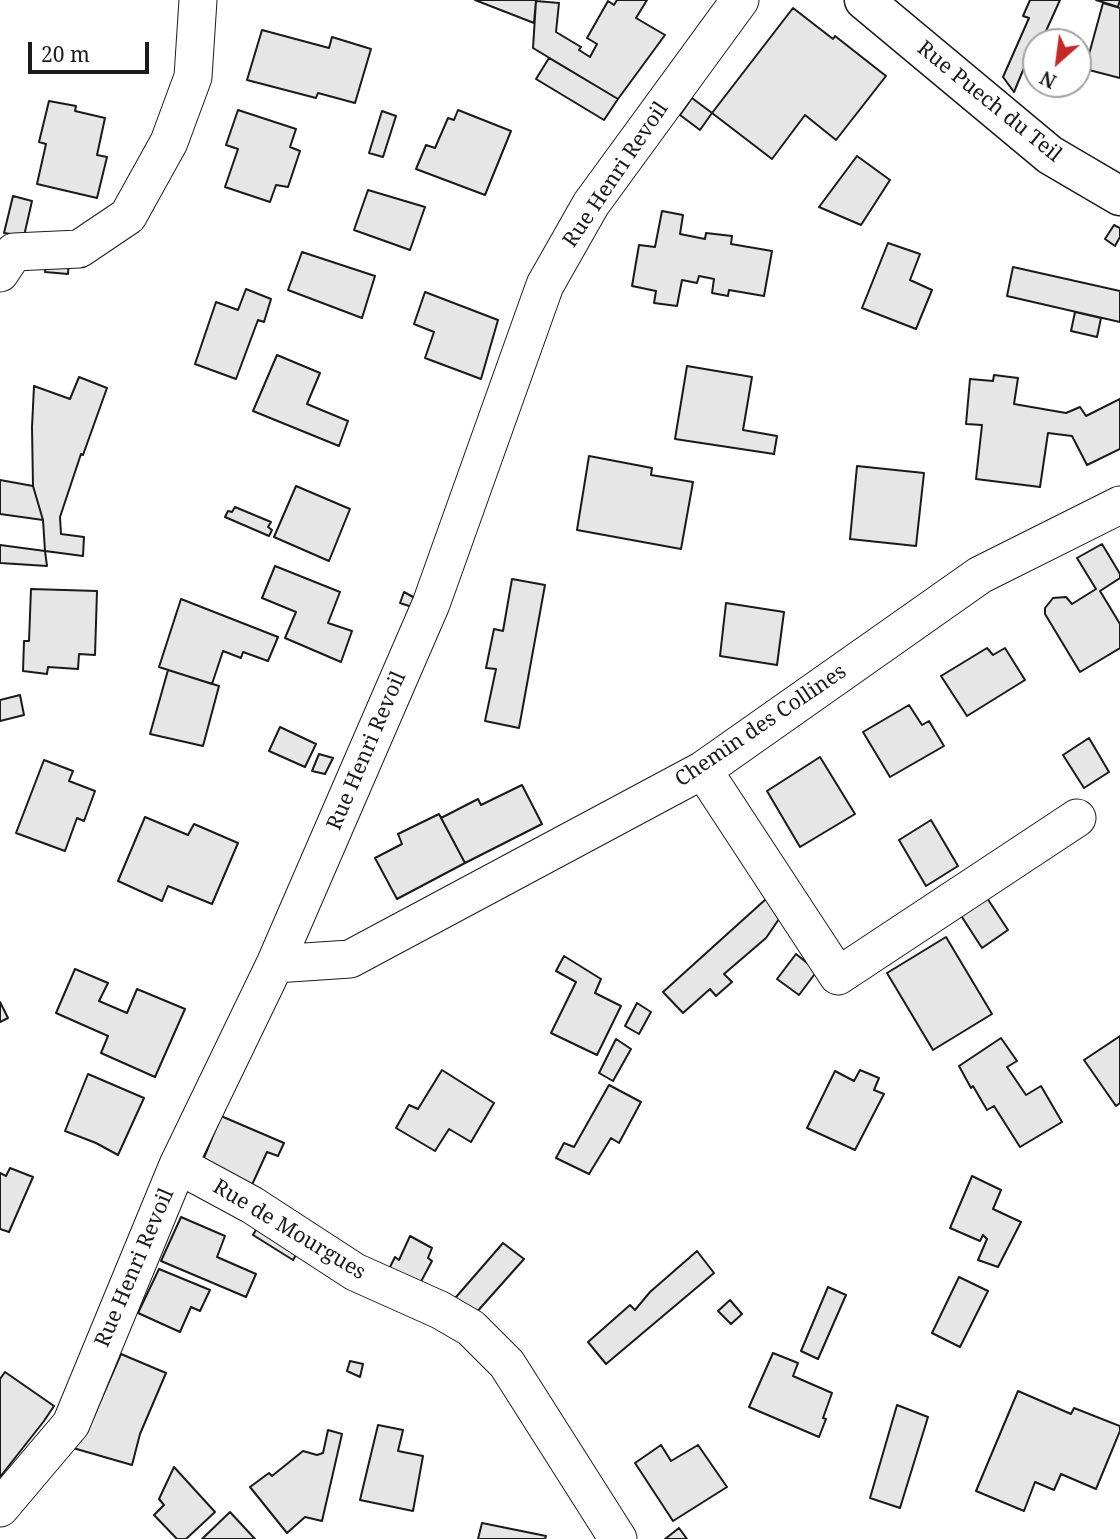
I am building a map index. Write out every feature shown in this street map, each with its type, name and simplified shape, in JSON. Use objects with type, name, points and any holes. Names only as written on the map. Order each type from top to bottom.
[{"type":"street","points":[[0,273],[14,252],[79,249],[128,216],[169,142],[193,77],[198,0]]},
{"type":"street","name":"Rue Henri Revoil","points":[[0,1508],[71,1424],[178,1165],[275,964],[431,604],[545,285],[591,204],[740,0]]},
{"type":"street","name":"Rue Puech du Teil","points":[[863,0],[1050,155],[1120,196]]},
{"type":"street","name":"Chemin des Collines","points":[[275,964],[350,959],[703,770],[980,575],[1120,505]]},
{"type":"street","points":[[703,770],[838,976],[1077,818]]},
{"type":"street","name":"Rue de Mourgues","points":[[178,1165],[252,1205],[355,1272],[440,1310],[471,1328],[507,1364],[618,1539]]},
{"type":"building","points":[[475,0],[536,0],[534,23]]},
{"type":"building","points":[[617,0],[647,0],[636,18],[665,35],[618,99],[533,48],[536,1],[559,3],[556,32],[581,47],[579,50],[590,57],[597,44],[587,38],[608,1],[614,5]]},
{"type":"building","points":[[1030,0],[1060,0],[1047,28],[1025,28],[1029,18],[1023,16]]},
{"type":"building","points":[[1096,0],[1120,0],[1118,7]]},
{"type":"building","points":[[1103,3],[1120,8],[1120,78],[1092,71],[1092,43]]},
{"type":"building","points":[[793,8],[833,39],[835,36],[886,76],[836,140],[805,115],[772,159],[712,113]]},
{"type":"building","points":[[262,30],[329,48],[332,37],[371,49],[355,103],[318,93],[316,98],[247,80]]},
{"type":"building","points":[[1022,34],[1022,73],[1014,92],[1003,77]]},
{"type":"building","points":[[549,58],[618,99],[604,120],[536,79]]},
{"type":"building","points":[[692,98],[712,113],[700,130],[680,115]]},
{"type":"building","points":[[49,101],[76,106],[75,111],[105,118],[97,155],[107,157],[97,198],[37,184],[46,144],[39,142]]},
{"type":"building","points":[[238,110],[296,129],[290,147],[300,151],[288,187],[276,185],[270,202],[225,187],[238,149],[226,145]]},
{"type":"building","points":[[458,110],[511,131],[485,195],[416,169],[426,145],[435,148],[448,118],[454,120]]},
{"type":"building","points":[[382,111],[396,116],[383,157],[369,153]]},
{"type":"building","points":[[857,156],[890,180],[861,225],[819,207]]},
{"type":"building","points":[[368,190],[425,207],[410,250],[354,230]]},
{"type":"building","points":[[13,196],[32,201],[24,236],[4,233]]},
{"type":"building","points":[[662,211],[683,215],[680,234],[705,239],[706,233],[732,236],[731,244],[772,251],[764,296],[729,290],[728,296],[712,293],[714,279],[699,276],[697,283],[682,280],[677,306],[654,303],[656,291],[632,286],[639,245],[655,247]]},
{"type":"building","points":[[1114,225],[1120,228],[1120,237],[1115,246],[1105,239]]},
{"type":"building","points":[[888,243],[920,254],[910,280],[932,290],[916,329],[862,308]]},
{"type":"building","points":[[302,252],[375,276],[362,318],[288,290]]},
{"type":"building","points":[[47,255],[69,256],[68,274],[45,272]]},
{"type":"building","points":[[1013,267],[1120,291],[1120,322],[1007,296]]},
{"type":"building","points":[[246,289],[271,299],[264,322],[258,320],[236,379],[195,364],[216,302],[238,310]]},
{"type":"building","points":[[425,292],[498,320],[481,379],[425,358],[434,332],[414,324]]},
{"type":"building","points":[[1075,312],[1101,318],[1097,337],[1071,331]]},
{"type":"building","points":[[277,355],[320,373],[307,404],[348,421],[339,446],[253,411]]},
{"type":"building","points":[[687,366],[752,377],[743,430],[777,436],[774,454],[675,439]]},
{"type":"building","points":[[994,375],[1018,378],[1014,404],[1066,413],[1080,407],[1086,416],[1120,399],[1120,449],[1087,465],[1072,436],[1048,433],[1040,487],[976,479],[982,425],[966,424],[970,379],[993,381]]},
{"type":"building","points":[[79,377],[107,388],[60,517],[61,534],[84,537],[83,556],[45,551],[43,520],[33,486],[34,386],[70,399]]},
{"type":"building","points":[[589,456],[652,468],[651,475],[693,482],[681,549],[577,530]]},
{"type":"building","points":[[857,466],[924,473],[916,546],[850,539]]},
{"type":"building","points":[[0,480],[33,486],[43,520],[0,514]]},
{"type":"building","points":[[296,486],[350,509],[329,561],[274,537]]},
{"type":"building","points":[[235,507],[271,522],[268,527],[272,530],[269,536],[225,517],[228,511],[232,512]]},
{"type":"building","points":[[1102,544],[1120,574],[1120,578],[1100,591],[1120,624],[1120,648],[1080,672],[1045,614],[1045,608],[1053,598],[1066,597],[1072,604],[1096,589],[1077,558]]},
{"type":"building","points":[[0,545],[45,551],[47,566],[0,563]]},
{"type":"building","points":[[275,566],[340,592],[328,623],[352,631],[341,662],[285,638],[296,612],[262,598]]},
{"type":"building","points":[[512,579],[545,585],[519,728],[485,721],[496,669],[486,668],[494,629],[503,631]]},
{"type":"building","points":[[31,589],[97,591],[95,655],[79,654],[78,669],[48,667],[47,674],[23,671],[24,641],[29,641]]},
{"type":"building","points":[[404,592],[415,598],[412,607],[400,603]]},
{"type":"building","points":[[181,599],[278,637],[268,661],[243,652],[241,658],[223,651],[212,684],[159,667]]},
{"type":"building","points":[[726,603],[784,612],[777,665],[720,656]]},
{"type":"building","points":[[987,648],[993,655],[1005,648],[1025,680],[967,716],[941,676]]},
{"type":"building","points":[[168,670],[219,686],[203,746],[150,734]]},
{"type":"building","points":[[20,695],[24,715],[0,721],[0,700]]},
{"type":"building","points":[[909,705],[922,725],[929,721],[944,746],[890,777],[863,732]]},
{"type":"building","points":[[280,727],[316,744],[305,767],[269,751]]},
{"type":"building","points":[[1089,738],[1109,772],[1084,788],[1063,755]]},
{"type":"building","points":[[319,754],[333,758],[325,774],[312,771]]},
{"type":"building","points":[[820,757],[855,814],[800,847],[767,791]]},
{"type":"building","points":[[44,760],[73,771],[69,781],[95,791],[84,821],[77,818],[65,851],[16,833]]},
{"type":"building","points":[[522,785],[542,824],[465,863],[441,818],[478,799],[481,805]]},
{"type":"building","points":[[439,814],[465,863],[397,899],[375,858],[402,844],[398,834]]},
{"type":"building","points":[[145,817],[188,835],[194,824],[238,843],[212,904],[168,886],[162,901],[118,881]]},
{"type":"building","points":[[931,820],[958,866],[926,886],[899,840]]},
{"type":"building","points":[[987,898],[1008,930],[982,948],[960,914]]},
{"type":"building","points":[[766,899],[779,919],[766,938],[724,974],[732,982],[716,996],[710,989],[683,1013],[663,992]]},
{"type":"building","points":[[946,937],[992,1014],[933,1050],[887,973]]},
{"type":"building","points":[[796,954],[817,971],[799,995],[777,979]]},
{"type":"building","points":[[564,956],[601,979],[595,993],[621,1006],[597,1055],[551,1033],[576,982],[556,971]]},
{"type":"building","points":[[75,969],[108,983],[99,1001],[127,1013],[137,989],[185,1009],[155,1077],[101,1053],[108,1036],[56,1013]]},
{"type":"building","points":[[0,1002],[8,1018],[0,1022]]},
{"type":"building","points":[[637,1003],[651,1012],[639,1034],[625,1026]]},
{"type":"building","points":[[1120,1036],[1120,1103],[1116,1106],[1084,1060]]},
{"type":"building","points":[[1001,1038],[1017,1061],[1007,1067],[1026,1095],[1041,1086],[1062,1122],[1020,1147],[994,1106],[987,1110],[959,1066]]},
{"type":"building","points":[[616,1039],[631,1049],[613,1081],[599,1073]]},
{"type":"building","points":[[442,1070],[494,1103],[471,1142],[449,1129],[435,1151],[396,1128],[409,1105],[418,1109]]},
{"type":"building","points":[[860,1070],[879,1078],[874,1090],[884,1094],[855,1150],[807,1128],[835,1071],[854,1081]]},
{"type":"building","points":[[88,1074],[144,1098],[118,1155],[65,1131]]},
{"type":"building","points":[[609,1085],[641,1102],[619,1143],[611,1138],[589,1174],[556,1158],[564,1143],[574,1147]]},
{"type":"building","points":[[221,1116],[284,1143],[278,1156],[267,1152],[251,1187],[201,1165]]},
{"type":"building","points":[[10,1168],[33,1177],[9,1232],[0,1229],[0,1173],[6,1176]]},
{"type":"building","points":[[972,1176],[1001,1190],[993,1209],[1021,1222],[998,1267],[978,1260],[987,1239],[983,1235],[980,1241],[950,1228]]},
{"type":"building","points":[[181,1217],[225,1236],[217,1257],[256,1274],[246,1297],[161,1261]]},
{"type":"building","points":[[262,1219],[302,1245],[293,1260],[253,1235]]},
{"type":"building","points":[[410,1236],[432,1248],[428,1258],[432,1261],[417,1289],[386,1275],[395,1257],[399,1260]]},
{"type":"building","points":[[503,1243],[524,1259],[475,1314],[450,1304]]},
{"type":"building","points":[[697,1251],[714,1273],[606,1364],[588,1342],[630,1305],[635,1310],[650,1292]]},
{"type":"building","points":[[159,1269],[210,1290],[200,1311],[191,1307],[180,1332],[138,1313]]},
{"type":"building","points":[[959,1277],[988,1291],[960,1347],[932,1333]]},
{"type":"building","points":[[828,1287],[846,1295],[818,1359],[801,1351]]},
{"type":"building","points":[[730,1300],[742,1314],[731,1324],[718,1311]]},
{"type":"building","points":[[773,1353],[798,1363],[793,1376],[832,1393],[819,1437],[749,1407]]},
{"type":"building","points":[[121,1354],[166,1373],[140,1434],[132,1465],[73,1448],[93,1418]]},
{"type":"building","points":[[350,1361],[363,1364],[360,1377],[347,1371]]},
{"type":"building","points":[[5,1372],[54,1406],[0,1477],[0,1379]]},
{"type":"building","points":[[1018,1391],[1071,1414],[1074,1408],[1120,1426],[1096,1489],[1061,1474],[1054,1490],[1035,1482],[1024,1511],[976,1491]]},
{"type":"building","points":[[897,1405],[928,1417],[900,1508],[870,1498]]},
{"type":"building","points":[[378,1425],[403,1430],[398,1451],[423,1456],[413,1511],[360,1500]]},
{"type":"building","points":[[328,1430],[342,1434],[322,1521],[305,1517],[287,1533],[250,1487],[269,1473],[272,1476],[303,1451],[317,1455],[323,1453]]},
{"type":"building","points":[[661,1445],[671,1461],[698,1445],[727,1487],[673,1521],[635,1463]]},
{"type":"building","points":[[174,1467],[215,1512],[186,1539],[177,1539],[154,1515],[164,1505],[159,1499]]},
{"type":"building","points":[[230,1512],[255,1539],[202,1539]]},
{"type":"building","points":[[482,1523],[546,1536],[545,1539],[478,1539]]},
{"type":"building","points":[[679,1528],[687,1539],[665,1539]]}]
